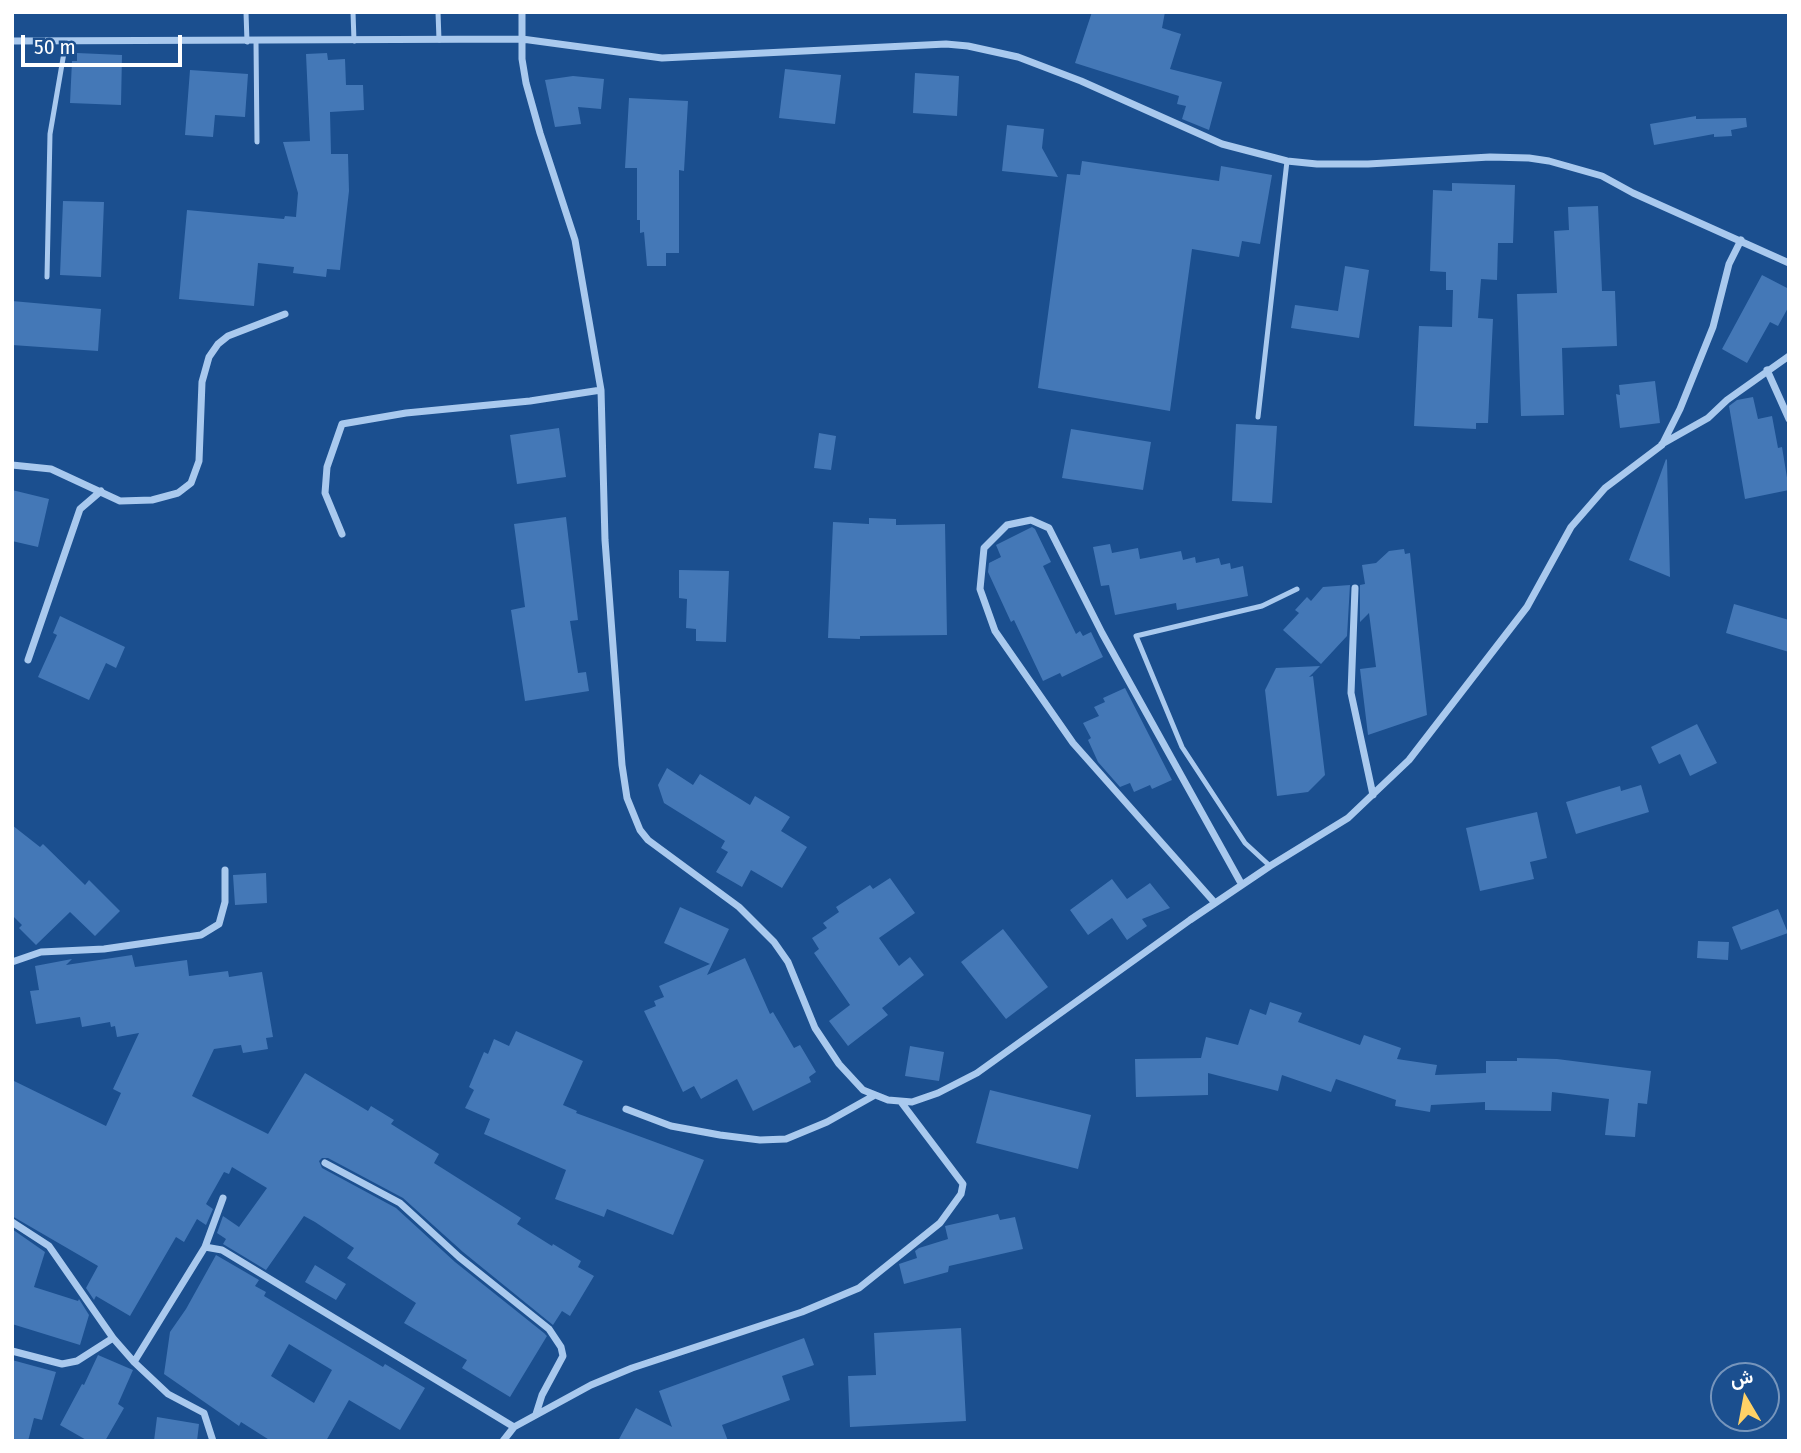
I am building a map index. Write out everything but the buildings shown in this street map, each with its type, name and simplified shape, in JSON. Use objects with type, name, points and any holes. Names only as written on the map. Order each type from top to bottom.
[{"type":"street","points":[[522,12],[526,83],[575,240],[601,390],[605,540],[622,765],[627,798],[634,817],[648,840],[739,907],[774,942],[788,962],[815,1028],[827,1047],[852,1080],[874,1095],[912,1102],[938,1093],[977,1073],[1214,904],[1348,818],[1409,760],[1527,607],[1571,527],[1605,488],[1662,445],[1708,418],[1767,370],[1789,356]]},
{"type":"street","points":[[12,41],[522,39],[662,58],[946,44],[968,46],[1018,57],[1081,81],[1222,144],[1287,161],[1368,164],[1490,157],[1549,161],[1602,176],[1789,263]]},
{"type":"street","points":[[1662,445],[1680,409],[1713,327],[1729,264],[1741,240]]},
{"type":"street","points":[[12,466],[51,468],[120,501],[135,502],[178,493],[191,483],[199,461],[202,382],[209,357],[228,336],[285,314]]},
{"type":"street","points":[[1767,370],[1789,419]]},
{"type":"street","points":[[342,534],[325,493],[327,467],[342,424],[406,413],[530,401],[601,390]]},
{"type":"street","points":[[28,660],[80,509],[101,491]]},
{"type":"street","points":[[1214,904],[1073,743],[995,631],[980,589],[984,548],[1007,525],[1031,520],[1049,528],[1102,633],[1242,885]]},
{"type":"street","points":[[1355,588],[1351,692],[1373,795]]},
{"type":"street","points":[[12,962],[41,953],[104,949],[201,935],[219,924],[225,902],[225,870]]},
{"type":"street","points":[[626,1109],[671,1126],[760,1140],[786,1139],[827,1122],[874,1095]]},
{"type":"street","points":[[503,1441],[514,1427],[592,1385],[632,1368],[802,1312],[859,1288],[940,1223],[961,1194],[963,1184],[901,1102]]},
{"type":"street","points":[[325,1163],[400,1203],[459,1257],[549,1329],[561,1347],[563,1356],[542,1395],[536,1414]]},
{"type":"street","points":[[134,1362],[205,1247],[223,1198]]},
{"type":"street","points":[[12,1222],[49,1246],[113,1338],[134,1362],[168,1394],[204,1413],[213,1441]]},
{"type":"street","points":[[205,1247],[222,1251],[514,1427]]},
{"type":"street","points":[[12,1350],[62,1364],[77,1361],[113,1338]]},
{"type":"lane","points":[[246,12],[251,42],[257,142]]},
{"type":"lane","points":[[353,12],[354,41]]},
{"type":"lane","points":[[438,12],[439,40]]},
{"type":"lane","points":[[47,278],[50,134],[66,41]]},
{"type":"lane","points":[[1258,417],[1287,161]]},
{"type":"lane","points":[[1270,866],[1245,843],[1182,747],[1136,636],[1262,606],[1297,589]]}]
